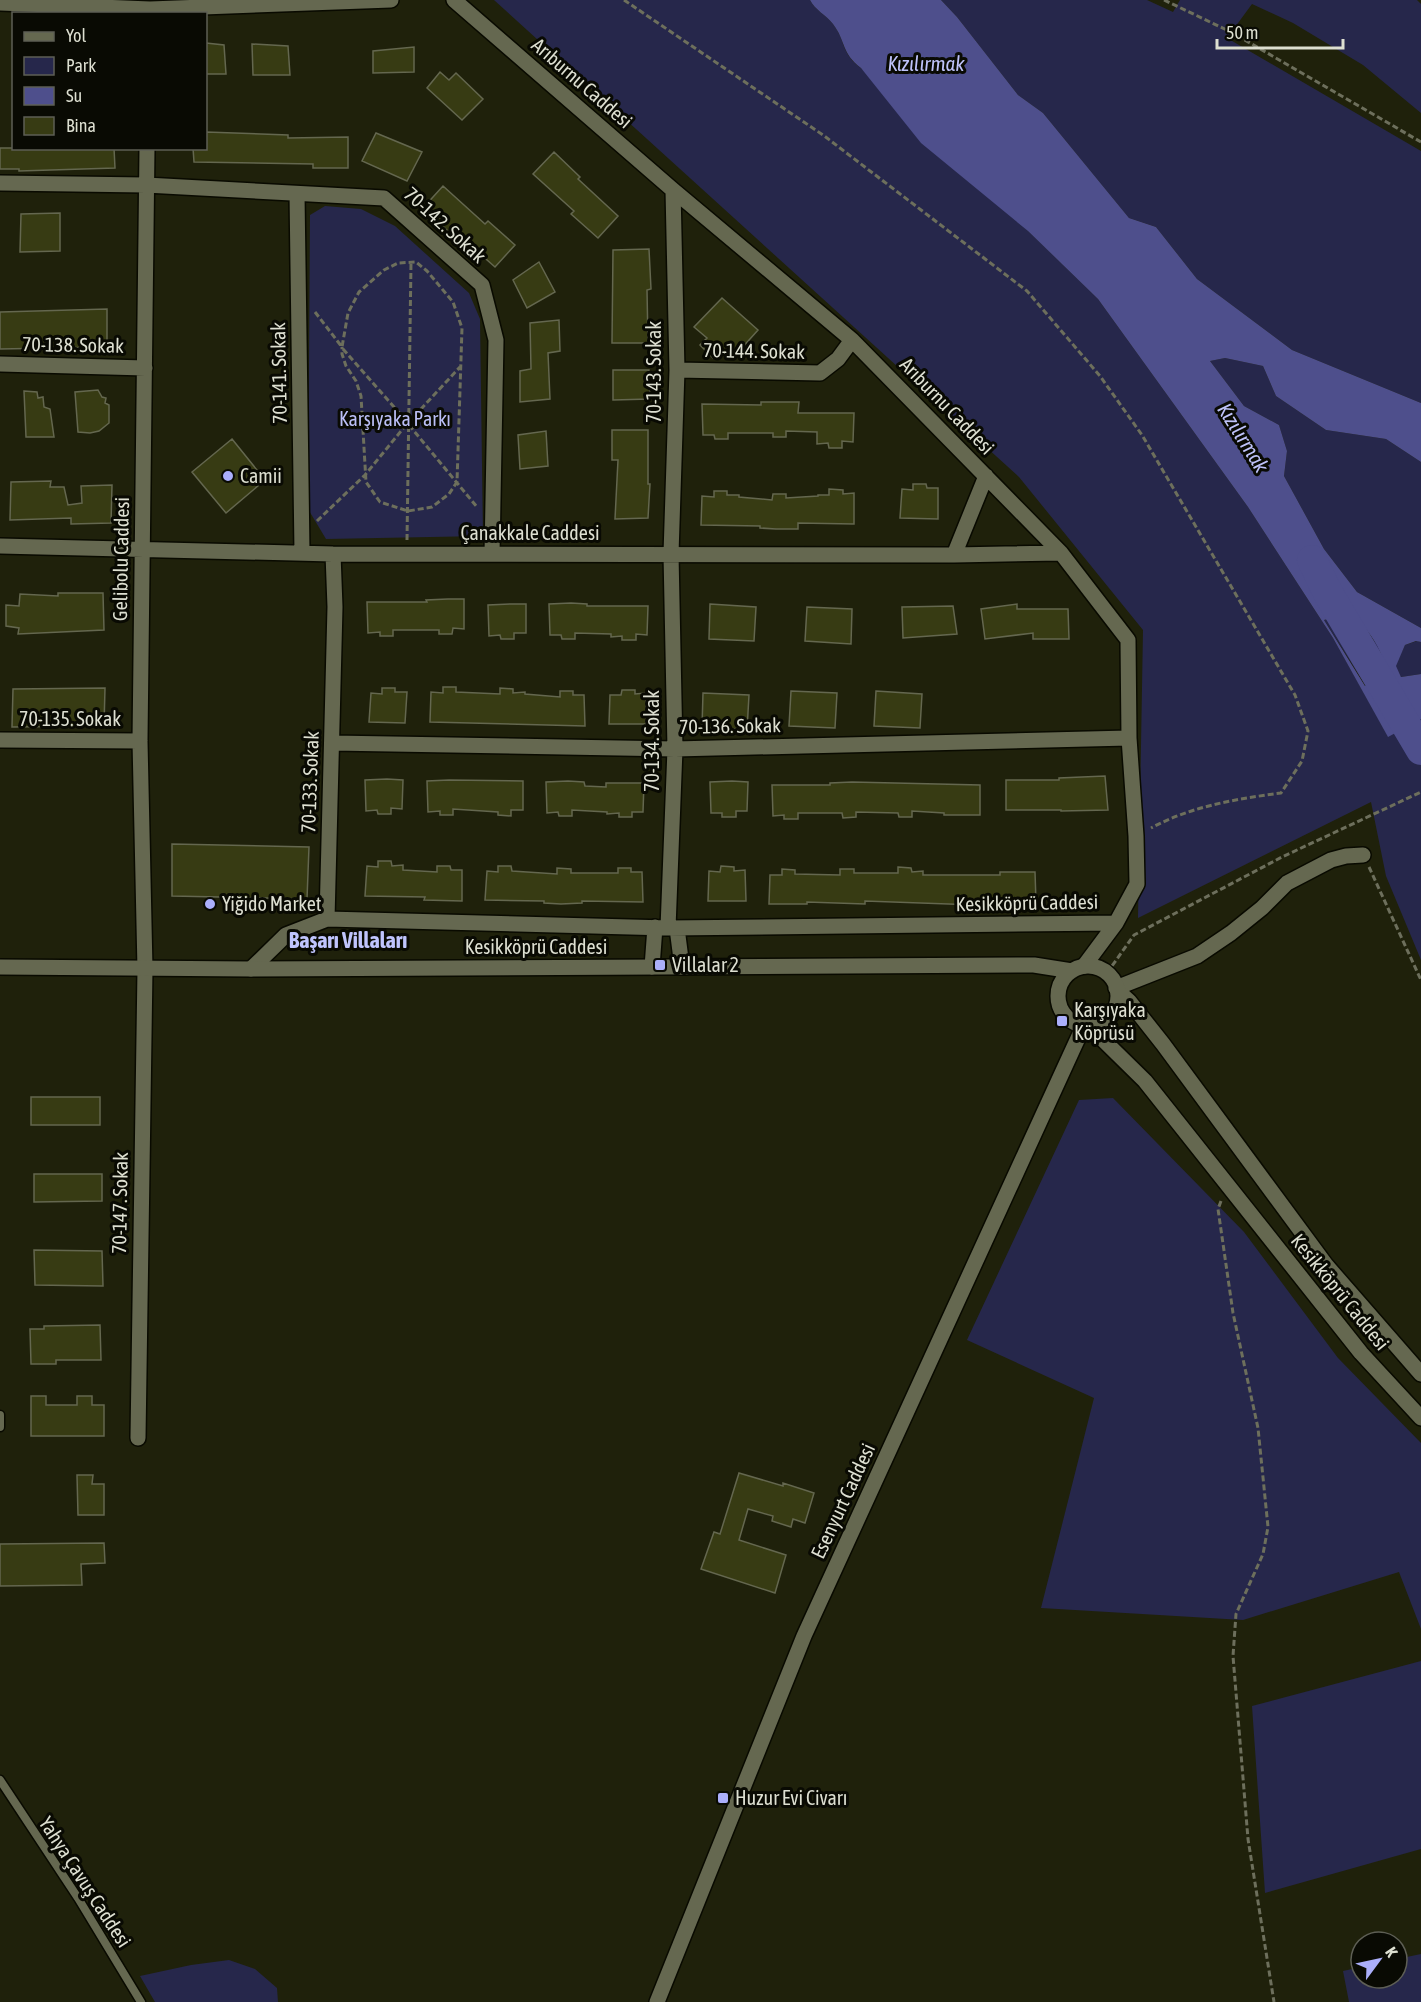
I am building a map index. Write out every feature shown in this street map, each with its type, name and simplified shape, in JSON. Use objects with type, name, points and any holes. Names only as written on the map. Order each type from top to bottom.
[{"type":"street","points":[[0,3],[150,11],[392,0]]},
{"type":"street","name":"Arıburnu Caddesi","points":[[454,0],[673,190],[852,340],[1061,553],[1128,640],[1129,738],[1137,884],[1116,923],[1078,969]]},
{"type":"street","name":"Gelibolu Caddesi","points":[[145,969],[140,741],[147,150]]},
{"type":"street","name":"70-142. Sokak","points":[[0,183],[146,185],[384,198],[482,285],[496,340],[492,554]]},
{"type":"street","name":"70-143. Sokak","points":[[671,554],[677,370],[673,190]]},
{"type":"street","name":"70-141. Sokak","points":[[297,194],[302,545]]},
{"type":"street","name":"70-144. Sokak","points":[[677,370],[820,374],[838,359],[852,340]]},
{"type":"street","name":"70-138. Sokak","points":[[0,364],[145,368]]},
{"type":"street","points":[[954,555],[986,477]]},
{"type":"street","name":"Çanakkale Caddesi","points":[[0,546],[142,549],[302,545],[333,554],[954,555],[1061,553]]},
{"type":"street","name":"70-133. Sokak","points":[[327,919],[335,607],[333,554]]},
{"type":"street","name":"70-134. Sokak","points":[[667,927],[675,749],[671,554]]},
{"type":"street","name":"70-136. Sokak","points":[[332,743],[675,749],[1129,738]]},
{"type":"street","name":"70-135. Sokak","points":[[0,740],[140,741]]},
{"type":"street","points":[[1117,989],[1197,956],[1239,927],[1287,883],[1331,860],[1363,855]]},
{"type":"street","points":[[251,969],[286,935],[327,919]]},
{"type":"street","name":"Kesikköprü Caddesi","points":[[327,919],[667,927],[1116,923]]},
{"type":"street","points":[[652,967],[667,927]]},
{"type":"street","points":[[667,927],[682,967]]},
{"type":"street","name":"Kesikköprü Caddesi","points":[[0,968],[251,969],[1023,964],[1078,969]]},
{"type":"street","points":[[1095,967],[1107,973],[1117,989],[1117,1003],[1113,1012],[1101,1023],[1086,1026],[1072,1021],[1064,1014],[1059,1005],[1058,993],[1061,984],[1078,969],[1095,967]]},
{"type":"street","name":"70-147. Sokak","points":[[138,1438],[145,969]]},
{"type":"street","name":"Kesikköprü Caddesi","points":[[1117,989],[1163,1044],[1326,1265],[1421,1374]]},
{"type":"street","name":"Kesikköprü Caddesi","points":[[1086,1026],[1145,1081],[1361,1353],[1421,1418]]},
{"type":"street","name":"Esenyurt Caddesi","points":[[657,2002],[804,1636],[1086,1026]]},
{"type":"lane","points":[[0,1415],[0,1427]]},
{"type":"lane","name":"Yahya Çavuş Caddesi","points":[[0,1780],[78,1898],[141,2002]]},
{"type":"path","points":[[624,0],[824,135],[1026,291],[1100,376],[1142,435],[1295,695],[1308,731],[1302,761],[1281,793],[1223,801],[1162,822],[1136,836]]},
{"type":"path","points":[[1164,0],[1231,32],[1421,142]]},
{"type":"path","points":[[416,262],[427,271],[453,302],[462,328],[457,482],[449,494],[432,507],[408,511],[380,502],[366,482],[362,396],[346,366],[342,347],[348,313],[359,292],[384,270],[398,263],[416,262]]},
{"type":"path","points":[[407,554],[411,263]]},
{"type":"path","points":[[299,291],[342,347],[492,525]]},
{"type":"path","points":[[302,545],[460,367]]},
{"type":"path","points":[[1107,973],[1134,935],[1282,857],[1421,792]]},
{"type":"path","points":[[1363,855],[1421,980]]},
{"type":"path","points":[[1227,1185],[1218,1209],[1233,1313],[1258,1428],[1268,1527],[1263,1554],[1236,1614],[1233,1656],[1248,1839],[1274,2002]]},
{"type":"green space","points":[[494,0],[810,0],[837,30],[850,58],[1098,299],[1248,507],[1333,638],[1388,736],[1421,719],[1421,960],[1386,876],[1371,802],[1138,918],[1143,630],[1019,477]]},
{"type":"green space","points":[[941,0],[1147,0],[1173,12],[1180,0],[1417,0],[1421,4],[1421,113],[1363,65],[1293,23],[1252,4],[1227,38],[1421,151],[1421,403],[1292,350],[1197,279],[1156,227],[1129,218],[1043,113],[1018,95]]},
{"type":"green space","name":"Karşıyaka Parkı","points":[[325,206],[361,209],[395,226],[469,293],[480,319],[483,536],[326,539],[308,509],[310,215]]},
{"type":"green space","points":[[1225,358],[1263,366],[1276,396],[1326,430],[1386,439],[1421,462],[1421,628],[1357,592],[1324,549],[1284,476],[1287,451],[1279,425],[1244,406],[1210,361]]},
{"type":"green space","points":[[1335,592],[1379,647],[1387,678],[1366,686],[1324,620],[1332,618],[1320,608]]},
{"type":"green space","points":[[1421,642],[1421,674],[1401,677],[1395,666],[1405,645]]},
{"type":"green space","points":[[1113,1098],[1244,1232],[1338,1358],[1421,1443],[1421,1629],[1399,1572],[1243,1620],[1041,1608],[1094,1398],[967,1340],[1079,1100]]},
{"type":"green space","points":[[1421,1661],[1421,1849],[1265,1893],[1252,1706]]},
{"type":"green space","points":[[1421,1954],[1421,2002],[1349,2002],[1343,1971],[1349,1970],[1349,1990],[1409,1990],[1409,1956]]},
{"type":"green space","points":[[229,1960],[255,1969],[277,1988],[278,2002],[155,2002],[140,1976],[191,1965]]},
{"type":"water","name":"Kızılırmak","points":[[810,0],[941,0],[1018,95],[1043,113],[1129,218],[1156,227],[1197,279],[1292,350],[1421,403],[1421,462],[1386,439],[1326,430],[1276,396],[1263,366],[1225,358],[1210,361],[1244,406],[1279,425],[1287,451],[1284,476],[1324,549],[1357,592],[1421,628],[1421,642],[1416,641],[1405,645],[1396,666],[1401,677],[1421,674],[1421,719],[1388,737],[1333,638],[1248,507],[1098,299],[1028,231],[921,143],[850,57],[833,24]],"holes":[[[1335,592],[1375,641],[1386,678],[1365,686],[1324,620],[1332,618],[1320,608]]]},
{"type":"building","points":[[207,43],[224,45],[226,74],[207,74]]},
{"type":"building","points":[[252,44],[288,46],[290,75],[253,75]]},
{"type":"building","points":[[414,47],[414,72],[373,73],[373,51]]},
{"type":"building","points":[[440,72],[449,80],[456,73],[483,99],[462,120],[427,88]]},
{"type":"building","points":[[207,132],[288,135],[288,138],[348,137],[348,168],[313,168],[313,164],[194,162],[193,150],[207,150]]},
{"type":"building","points":[[376,133],[422,152],[407,181],[362,161]]},
{"type":"building","points":[[0,148],[114,150],[115,168],[19,171],[19,169],[0,169]]},
{"type":"building","points":[[554,152],[580,177],[578,179],[618,216],[598,238],[571,214],[574,211],[533,174]]},
{"type":"building","points":[[443,186],[485,224],[488,221],[515,245],[495,267],[452,229],[449,232],[423,208]]},
{"type":"building","points":[[60,213],[60,251],[20,252],[21,214]]},
{"type":"building","points":[[649,249],[651,289],[647,290],[648,343],[612,343],[613,250]]},
{"type":"building","points":[[539,262],[555,292],[527,308],[513,280]]},
{"type":"building","points":[[722,298],[758,330],[732,359],[721,351],[713,358],[700,345],[707,338],[694,327]]},
{"type":"building","points":[[107,309],[107,347],[0,349],[0,312]]},
{"type":"building","points":[[559,320],[560,351],[548,353],[550,399],[520,402],[520,371],[531,369],[530,323]]},
{"type":"building","points":[[613,370],[649,370],[650,399],[613,400]]},
{"type":"building","points":[[98,390],[102,397],[106,398],[105,403],[109,405],[109,423],[99,431],[78,432],[75,392]]},
{"type":"building","points":[[24,391],[37,392],[38,398],[43,397],[44,407],[50,409],[54,437],[26,437]]},
{"type":"building","points":[[761,402],[799,402],[798,413],[854,413],[853,442],[842,441],[842,448],[829,448],[828,443],[817,444],[817,432],[786,431],[786,437],[773,437],[773,433],[728,433],[728,439],[715,439],[714,435],[703,435],[702,404],[761,405]]},
{"type":"building","points":[[612,430],[648,430],[648,484],[650,484],[648,518],[615,519],[618,460],[612,460]]},
{"type":"building","points":[[546,431],[548,466],[520,469],[518,435]]},
{"type":"building","name":"Camii","points":[[232,439],[265,480],[226,513],[192,472]]},
{"type":"building","points":[[51,481],[50,487],[64,487],[68,505],[82,503],[81,486],[112,485],[111,523],[71,524],[71,518],[10,520],[11,482]]},
{"type":"building","points":[[913,484],[926,484],[927,488],[938,488],[938,519],[900,518],[902,489],[913,490]]},
{"type":"building","points":[[829,489],[843,490],[843,494],[854,493],[854,524],[798,523],[798,529],[701,525],[702,496],[714,497],[714,491],[727,491],[727,495],[739,495],[739,497],[772,500],[773,494],[786,494],[786,498],[829,495]]},
{"type":"building","points":[[58,593],[103,593],[104,630],[18,634],[19,628],[6,626],[6,605],[19,606],[20,594],[58,596]]},
{"type":"building","points":[[464,599],[464,629],[453,628],[452,634],[439,634],[439,630],[393,630],[393,636],[380,636],[380,632],[368,633],[367,602],[427,602],[426,600]]},
{"type":"building","points":[[526,604],[526,633],[514,633],[514,639],[501,639],[500,635],[489,636],[488,605]]},
{"type":"building","points":[[549,604],[587,604],[587,606],[648,606],[647,635],[636,634],[636,640],[622,640],[622,636],[611,637],[611,634],[575,633],[575,639],[562,639],[561,635],[550,635]]},
{"type":"building","points":[[710,604],[756,607],[754,641],[709,639]]},
{"type":"building","points":[[1017,604],[1017,609],[1068,609],[1069,639],[1033,639],[1033,633],[985,639],[981,609]]},
{"type":"building","points":[[953,606],[957,634],[903,638],[902,607]]},
{"type":"building","points":[[807,607],[852,609],[851,644],[805,641]]},
{"type":"building","points":[[443,687],[456,687],[456,692],[500,694],[500,688],[513,689],[513,693],[525,692],[525,694],[560,697],[560,691],[573,691],[573,695],[584,695],[585,726],[430,722],[431,692],[443,693]]},
{"type":"building","points":[[105,688],[104,726],[12,727],[13,689]]},
{"type":"building","points":[[382,688],[395,688],[395,692],[407,692],[405,723],[369,722],[371,693],[382,694]]},
{"type":"building","points":[[622,690],[635,690],[635,694],[646,693],[646,724],[609,724],[610,695],[621,695]]},
{"type":"building","points":[[791,691],[837,693],[835,728],[789,726]]},
{"type":"building","points":[[876,691],[922,694],[920,728],[874,726]]},
{"type":"building","points":[[703,693],[749,695],[747,730],[702,727]]},
{"type":"building","points":[[1105,776],[1108,810],[1006,810],[1006,780],[1059,780],[1059,778]]},
{"type":"building","points":[[365,780],[403,780],[402,809],[391,808],[391,814],[378,814],[377,810],[366,811]]},
{"type":"building","points":[[427,781],[523,781],[523,810],[511,810],[511,816],[498,815],[498,812],[453,809],[453,815],[440,815],[440,811],[428,812]]},
{"type":"building","points":[[546,782],[584,782],[585,786],[606,787],[606,783],[644,783],[643,812],[632,812],[632,817],[619,817],[619,813],[572,810],[572,816],[559,816],[558,812],[547,813]]},
{"type":"building","points":[[710,782],[748,782],[747,811],[736,811],[736,817],[722,817],[722,813],[711,813]]},
{"type":"building","points":[[830,783],[980,785],[980,815],[944,815],[944,813],[912,811],[912,817],[899,817],[898,813],[856,812],[856,817],[843,818],[842,813],[798,813],[798,819],[784,819],[784,815],[773,816],[772,785],[830,785]]},
{"type":"building","points":[[172,844],[309,847],[307,899],[172,896]]},
{"type":"building","points":[[378,861],[391,861],[392,866],[403,865],[403,870],[437,872],[437,866],[450,866],[451,870],[462,870],[462,901],[424,900],[425,897],[365,896],[367,866],[378,867]]},
{"type":"building","points":[[498,866],[511,866],[512,871],[557,874],[557,868],[571,869],[571,873],[618,873],[618,868],[631,868],[631,872],[642,872],[643,902],[582,901],[582,903],[561,904],[544,903],[544,901],[485,900],[487,871],[498,872]]},
{"type":"building","points":[[721,866],[734,867],[734,871],[745,870],[746,901],[708,901],[709,871],[720,872]]},
{"type":"building","points":[[898,867],[911,868],[912,872],[923,871],[923,875],[1000,875],[1000,872],[1035,872],[1036,902],[976,901],[976,905],[865,901],[865,904],[807,902],[807,904],[769,904],[770,875],[782,875],[782,869],[795,870],[795,874],[840,875],[840,869],[854,869],[854,873],[898,873]]},
{"type":"building","points":[[31,1097],[100,1097],[100,1125],[31,1125]]},
{"type":"building","points":[[34,1174],[102,1174],[102,1201],[34,1202]]},
{"type":"building","points":[[34,1250],[102,1251],[103,1286],[35,1285]]},
{"type":"building","points":[[100,1325],[101,1360],[56,1360],[56,1364],[31,1364],[30,1329],[44,1329],[44,1326]]},
{"type":"building","points":[[31,1396],[46,1396],[46,1405],[77,1405],[77,1396],[92,1396],[92,1405],[104,1405],[104,1436],[31,1436]]},
{"type":"building","points":[[739,1473],[814,1493],[805,1523],[793,1519],[791,1527],[772,1521],[773,1516],[748,1509],[739,1540],[786,1555],[775,1593],[701,1569],[714,1532],[720,1534]]},
{"type":"building","points":[[77,1475],[93,1475],[92,1484],[104,1484],[104,1515],[78,1515]]},
{"type":"building","points":[[104,1543],[105,1563],[81,1564],[82,1585],[0,1586],[0,1544]]},
{"type":"waterway","name":"Kızılırmak","points":[[1312,560],[1328,593],[1421,750]]},
{"type":"place","name":"Camii","points":[[228,476]]},
{"type":"place","name":"Yiğido Market","points":[[210,904]]},
{"type":"place","name":"Villalar 2","points":[[660,965]]},
{"type":"place","name":"Karşıyaka Köprüsü","points":[[1062,1021]]},
{"type":"place","name":"Huzur Evi Civarı","points":[[723,1798]]},
{"type":"district","name":"Başarı Villaları","points":[[348,940]]}]
